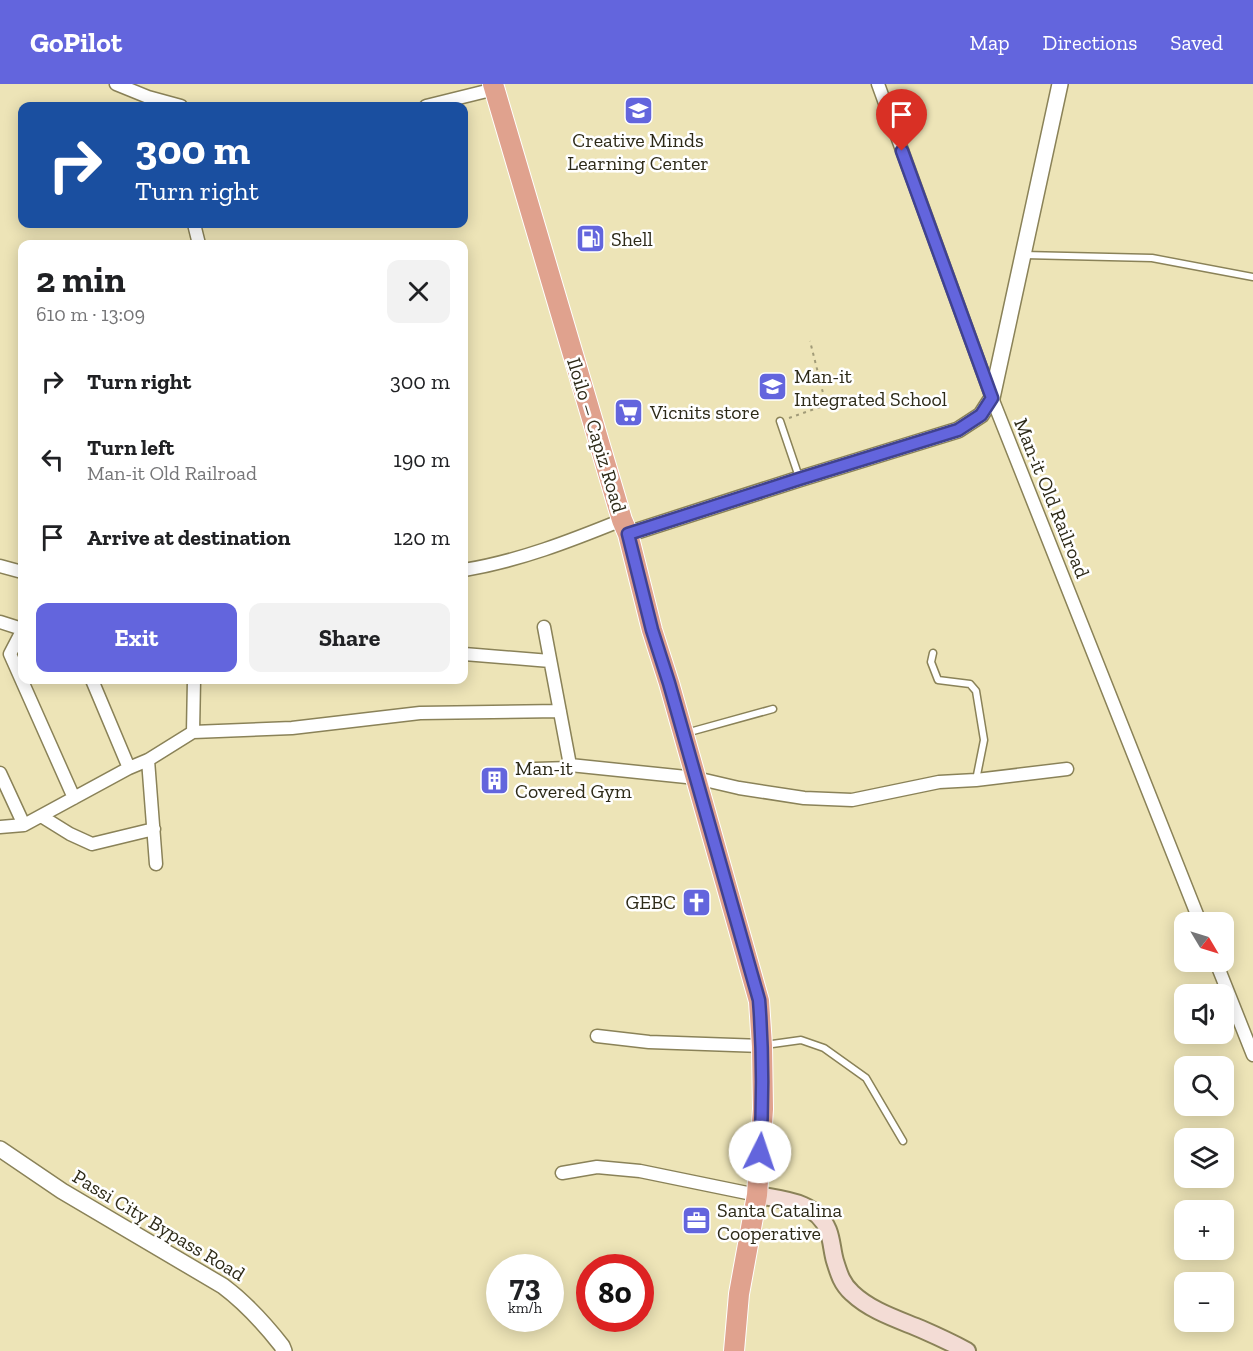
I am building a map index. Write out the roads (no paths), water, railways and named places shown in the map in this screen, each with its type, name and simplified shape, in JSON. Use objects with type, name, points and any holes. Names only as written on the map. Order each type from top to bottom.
[{"type":"highway","name":"Iloilo – Capiz Road","points":[[494,87],[625,527],[652,630],[759,1000],[763,1109],[757,1195],[739,1294],[734,1351]]},
{"type":"main road","points":[[757,1195],[795,1202],[818,1214],[828,1229],[842,1281],[865,1304],[967,1351]]},
{"type":"street","points":[[116,84],[166,102]]},
{"type":"street","name":"Man-it Old Railroad","points":[[878,84],[992,398],[1196,912]]},
{"type":"street","points":[[468,569],[526,557],[560,545],[799,479],[958,430],[981,415],[992,398],[1060,84]]},
{"type":"street","points":[[440,102],[494,87]]},
{"type":"street","points":[[0,566],[18,571]]},
{"type":"street","points":[[0,622],[18,629]]},
{"type":"street","points":[[544,627],[570,765],[696,778],[739,788],[804,798],[852,800],[939,782],[1066,769]]},
{"type":"street","points":[[18,638],[10,654],[18,672]]},
{"type":"street","points":[[468,654],[550,661]]},
{"type":"street","points":[[23,684],[74,798]]},
{"type":"street","points":[[94,684],[129,768]]},
{"type":"street","points":[[193,732],[194,684]]},
{"type":"street","points":[[0,827],[24,825],[148,760],[193,732],[292,728],[420,713],[560,711]]},
{"type":"street","points":[[148,760],[156,864]]},
{"type":"street","points":[[0,773],[24,825]]},
{"type":"street","points":[[41,816],[70,834],[92,844],[154,829]]},
{"type":"street","points":[[1220,972],[1253,1055]]},
{"type":"street","points":[[597,1036],[649,1042],[762,1046]]},
{"type":"street","name":"Passi City Bypass Road","points":[[0,1149],[62,1191],[224,1286],[244,1302],[264,1323],[284,1351]]},
{"type":"street","points":[[562,1173],[597,1167],[640,1171],[757,1195]]},
{"type":"lane","points":[[1023,255],[1152,258],[1253,277]]},
{"type":"lane","points":[[780,421],[799,479]]},
{"type":"lane","points":[[933,653],[931,662],[938,680],[970,684],[976,691],[984,740],[976,780]]},
{"type":"lane","points":[[683,734],[773,709]]},
{"type":"lane","points":[[535,766],[570,765]]},
{"type":"lane","points":[[762,1046],[801,1040],[824,1048],[866,1078],[903,1141]]},
{"type":"place","name":"Creative Minds Learning Center","points":[[638,110]]},
{"type":"place","name":"Shell","points":[[590,239]]},
{"type":"place","name":"Man-it Integrated School","points":[[773,387]]},
{"type":"place","name":"Vicnits store","points":[[629,412]]},
{"type":"place","name":"Man-it Covered Gym","points":[[494,780]]},
{"type":"place","name":"GEBC","points":[[697,902]]},
{"type":"place","name":"Santa Catalina Cooperative","points":[[696,1221]]}]
